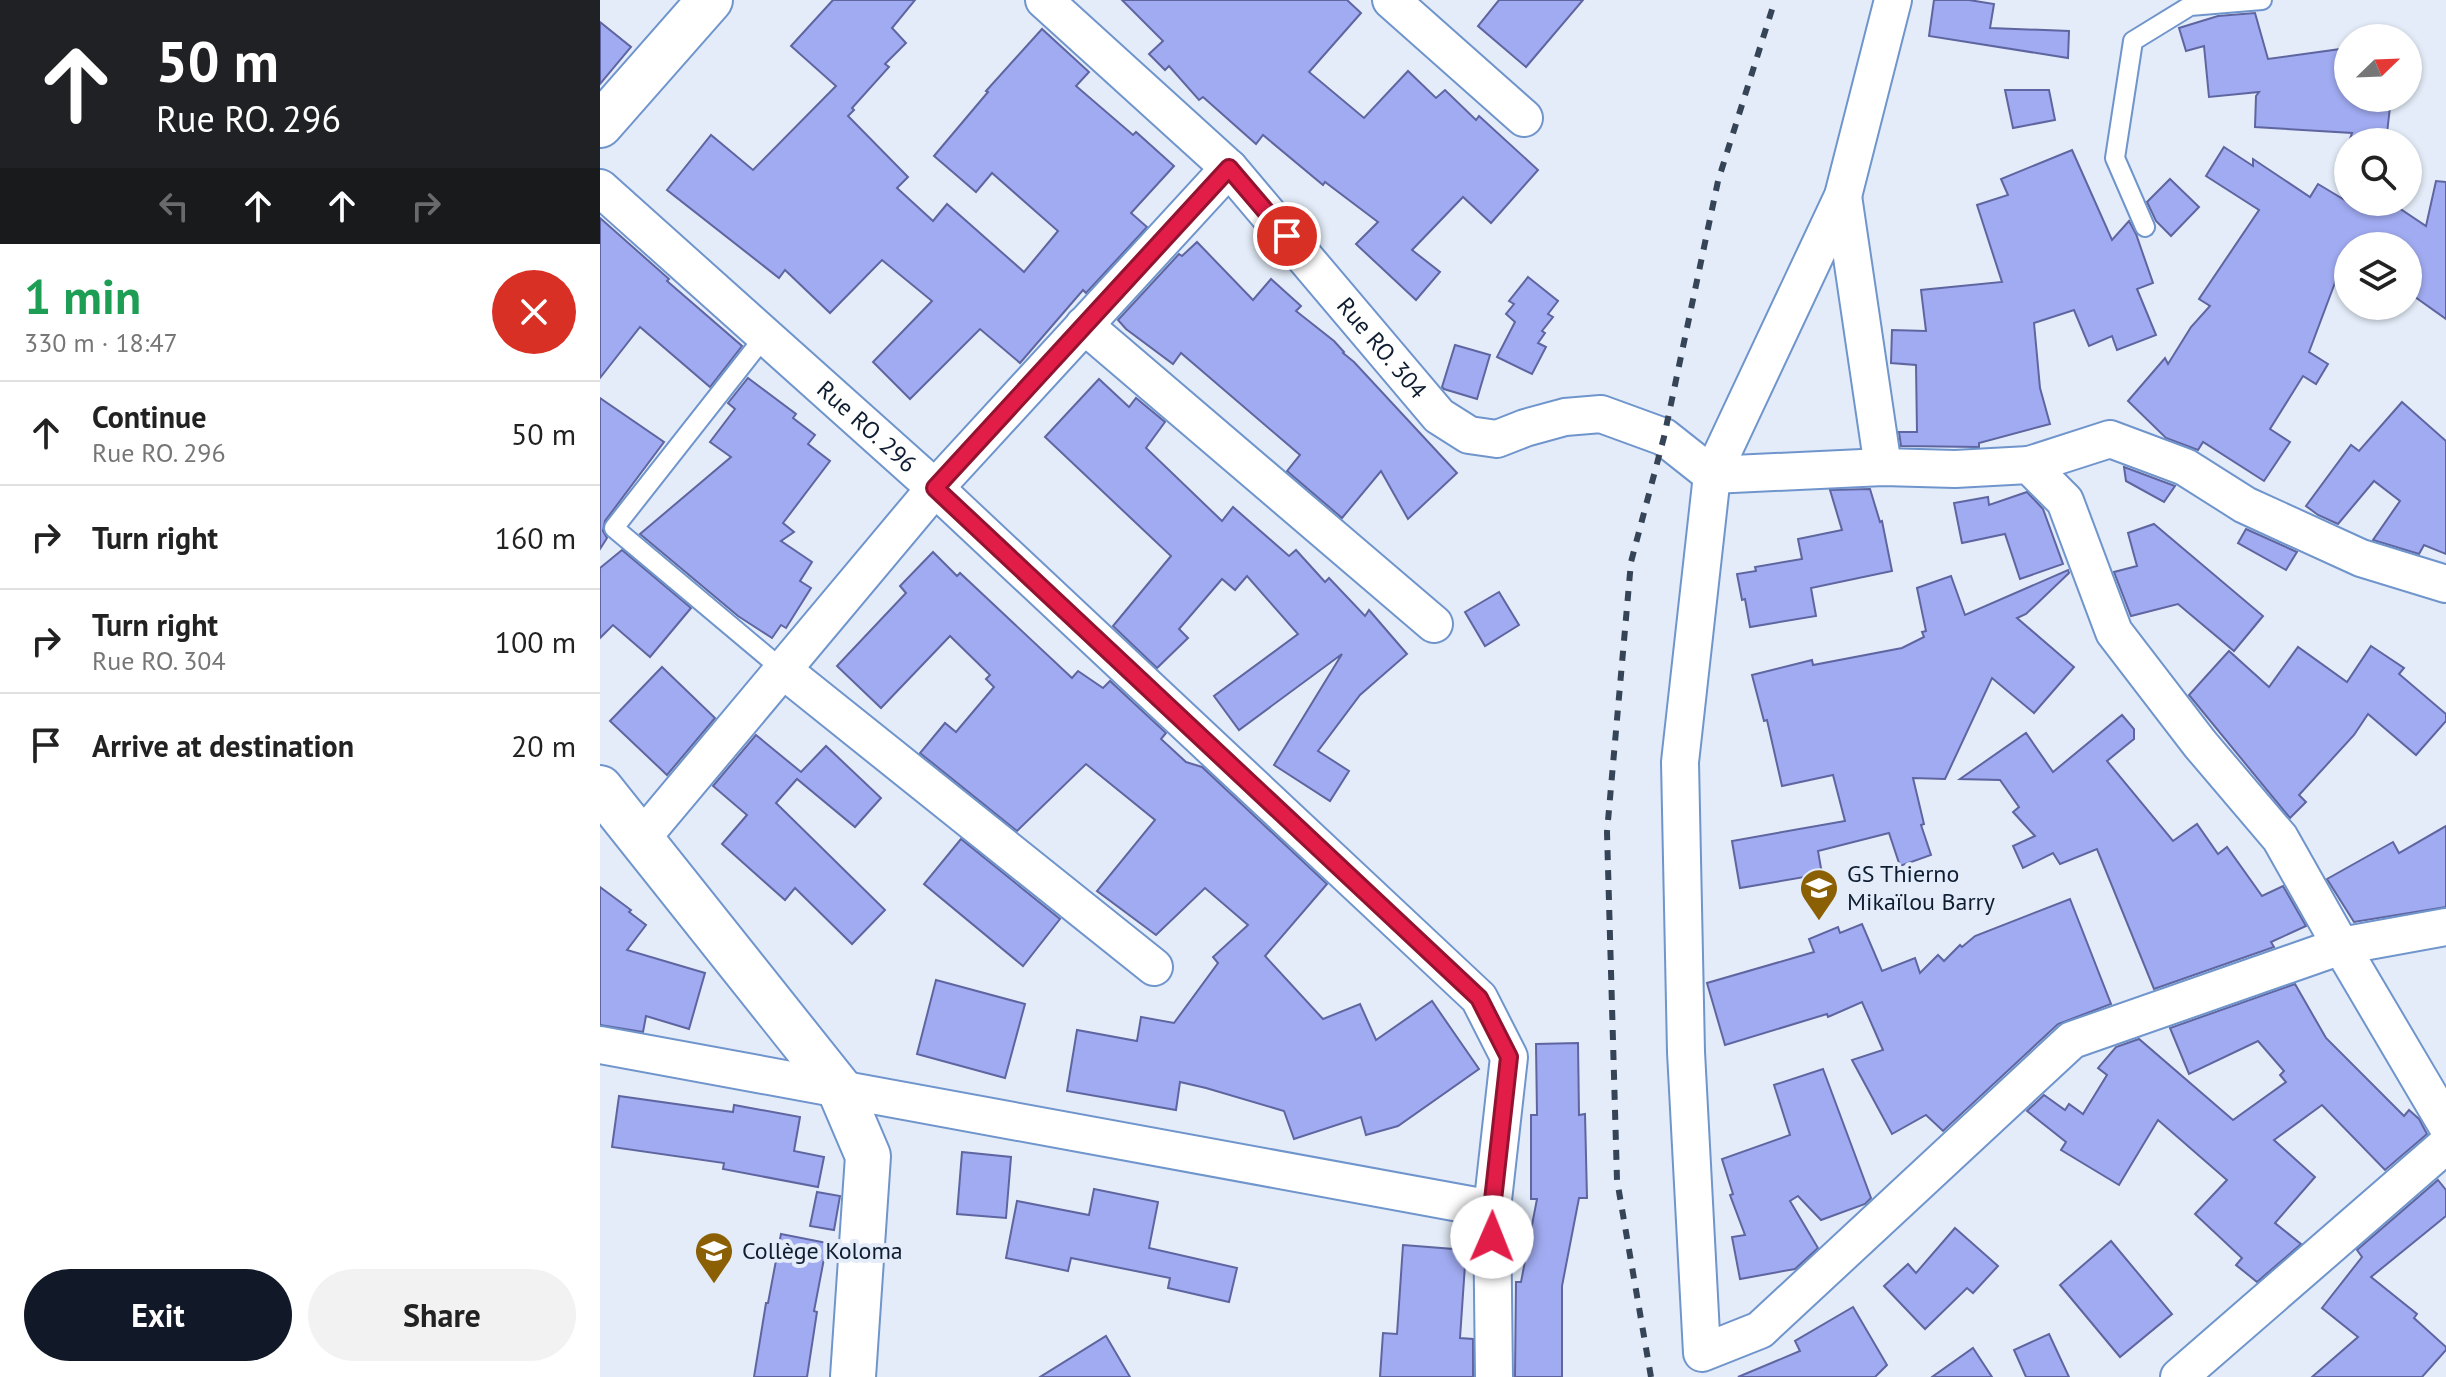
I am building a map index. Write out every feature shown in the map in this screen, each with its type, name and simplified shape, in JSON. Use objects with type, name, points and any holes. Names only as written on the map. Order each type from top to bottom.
[{"type":"street","points":[[600,125],[710,0]]},
{"type":"street","name":"Rue RO. 304","points":[[1044,0],[1229,168],[1439,416],[1469,435],[1497,439],[1565,417],[1601,414],[1664,437],[1712,475]]},
{"type":"street","points":[[1391,0],[1524,118]]},
{"type":"street","points":[[1893,0],[1843,196],[1712,475],[1680,762],[1686,1052],[1704,1365],[1760,1330],[2072,1040],[2341,946],[2446,927]]},
{"type":"street","points":[[641,839],[935,488],[1229,168]]},
{"type":"street","name":"Rue RO. 296","points":[[600,188],[935,488],[1479,998],[1509,1057],[1492,1209],[1494,1377]]},
{"type":"street","points":[[1843,196],[1883,467]]},
{"type":"street","points":[[1084,325],[1434,624]]},
{"type":"street","points":[[1712,475],[1883,467],[1955,469],[2029,465],[2110,439],[2185,467],[2245,505],[2361,558],[2446,584]]},
{"type":"street","points":[[2029,465],[2065,501],[2114,632],[2200,744],[2280,838],[2446,1124]]},
{"type":"street","points":[[783,670],[1154,967]]},
{"type":"street","points":[[600,788],[839,1088],[868,1156],[853,1377]]},
{"type":"street","points":[[600,1045],[1492,1209]]},
{"type":"street","points":[[2179,1377],[2446,1145]]},
{"type":"lane","points":[[2145,227],[2115,158],[2133,41],[2190,6],[2262,0]]},
{"type":"lane","points":[[765,336],[614,528],[783,670]]},
{"type":"building","points":[[833,0],[915,0],[892,28],[906,43],[885,64],[889,67],[848,116],[908,177],[897,188],[933,221],[947,204],[1024,272],[1058,231],[992,173],[976,192],[934,156],[986,91],[1042,29],[1089,72],[1076,86],[1174,166],[1131,213],[1147,227],[1086,293],[1083,290],[1020,363],[980,329],[910,399],[873,362],[932,301],[882,260],[830,313],[785,270],[779,278],[667,190],[711,135],[753,170],[836,86],[791,46]]},
{"type":"building","points":[[1122,0],[1347,0],[1361,13],[1309,72],[1364,118],[1408,71],[1436,98],[1445,90],[1476,120],[1479,116],[1538,170],[1491,223],[1463,197],[1412,250],[1440,272],[1416,300],[1356,244],[1378,222],[1325,182],[1323,185],[1263,135],[1256,144],[1203,97],[1199,100],[1169,66],[1165,70],[1149,54],[1163,41]]},
{"type":"building","points":[[1499,0],[1583,0],[1526,67],[1478,26]]},
{"type":"building","points":[[1934,0],[1994,4],[1990,28],[2069,31],[2068,58],[1929,36]]},
{"type":"building","points":[[2255,13],[2268,59],[2334,50],[2334,112],[2389,112],[2388,128],[2334,128],[2334,132],[2255,127],[2256,96],[2259,92],[2209,97],[2204,46],[2186,51],[2179,28],[2218,16]]},
{"type":"building","points":[[600,22],[631,47],[600,84]]},
{"type":"building","points":[[2005,90],[2049,90],[2055,120],[2013,128]]},
{"type":"building","points":[[2224,147],[2253,166],[2253,159],[2310,197],[2318,184],[2334,194],[2334,216],[2411,216],[2426,226],[2436,181],[2446,182],[2446,319],[2422,302],[2422,232],[2334,232],[2334,285],[2309,352],[2328,364],[2316,384],[2303,376],[2270,429],[2290,442],[2264,481],[2203,442],[2198,450],[2166,438],[2128,401],[2165,358],[2168,364],[2191,327],[2210,306],[2199,299],[2259,210],[2206,176]]},
{"type":"building","points":[[2072,150],[2112,240],[2129,221],[2136,234],[2153,283],[2137,289],[2156,335],[2117,350],[2112,336],[2089,346],[2074,310],[2034,323],[2040,388],[2050,424],[1979,443],[1979,447],[1901,446],[1899,432],[1917,432],[1916,365],[1891,363],[1892,330],[1926,331],[1921,290],[2002,282],[1977,205],[2008,195],[2001,179]]},
{"type":"building","points":[[2170,179],[2199,207],[2171,236],[2156,221],[2147,202]]},
{"type":"building","points":[[600,218],[742,346],[710,387],[640,327],[600,378]]},
{"type":"building","points":[[1197,242],[1253,300],[1271,279],[1301,306],[1296,311],[1334,341],[1457,473],[1408,519],[1381,471],[1342,518],[1287,471],[1300,455],[1181,353],[1173,364],[1118,320],[1179,254],[1182,256]]},
{"type":"building","points":[[1528,277],[1558,301],[1548,314],[1553,317],[1542,331],[1545,333],[1538,343],[1546,347],[1532,374],[1497,357],[1515,322],[1506,314],[1514,304],[1509,301]]},
{"type":"building","points":[[1455,345],[1490,355],[1477,399],[1442,387]]},
{"type":"building","points":[[748,378],[796,414],[793,418],[815,435],[808,444],[830,461],[783,523],[794,532],[781,541],[812,562],[800,581],[811,588],[786,628],[781,625],[772,638],[738,616],[640,534],[731,457],[710,442],[735,409],[728,403]]},
{"type":"building","points":[[1099,379],[1129,407],[1136,398],[1165,422],[1146,448],[1222,521],[1233,507],[1289,556],[1296,550],[1325,582],[1329,578],[1365,616],[1369,610],[1407,654],[1360,695],[1318,751],[1349,771],[1330,801],[1274,765],[1342,654],[1239,730],[1214,696],[1298,634],[1247,576],[1235,590],[1222,579],[1179,629],[1188,638],[1157,668],[1113,626],[1171,556],[1045,437]]},
{"type":"building","points":[[600,398],[664,442],[605,521],[603,531],[607,538],[600,549]]},
{"type":"building","points":[[2402,402],[2446,441],[2446,554],[2424,545],[2419,554],[2373,540],[2400,501],[2374,481],[2338,524],[2306,506],[2351,445],[2359,451]]},
{"type":"building","points":[[2124,467],[2175,486],[2164,502],[2126,481]]},
{"type":"building","points":[[1870,489],[1882,521],[1892,571],[1811,588],[1816,616],[1750,627],[1737,574],[1756,571],[1755,567],[1802,559],[1798,539],[1842,530],[1830,490]]},
{"type":"building","points":[[2027,492],[2043,509],[2063,564],[2020,579],[2005,534],[1962,543],[1954,503],[1988,497],[1989,505]]},
{"type":"building","points":[[2154,524],[2263,616],[2234,651],[2178,604],[2131,616],[2114,572],[2137,566],[2128,533]]},
{"type":"building","points":[[2246,529],[2297,552],[2286,570],[2238,543]]},
{"type":"building","points":[[622,550],[691,608],[650,657],[613,625],[600,638],[600,568]]},
{"type":"building","points":[[933,552],[957,576],[960,573],[1072,678],[1078,671],[1103,688],[1110,681],[1166,733],[1161,739],[1186,762],[1202,767],[1327,884],[1265,956],[1323,1019],[1360,1004],[1376,1040],[1432,1001],[1479,1069],[1398,1126],[1366,1135],[1361,1117],[1294,1139],[1284,1111],[1180,1082],[1176,1110],[1067,1091],[1077,1030],[1137,1041],[1141,1017],[1174,1023],[1218,963],[1213,957],[1248,925],[1205,888],[1156,935],[1097,891],[1155,820],[1086,764],[1017,831],[920,753],[945,723],[956,732],[994,687],[986,679],[990,675],[950,636],[881,708],[837,666],[906,593],[900,586]]},
{"type":"building","points":[[2068,570],[2069,573],[2026,614],[2017,618],[2074,667],[2034,713],[1992,678],[1945,779],[1913,778],[1924,824],[1921,825],[1931,855],[1900,866],[1889,833],[1818,851],[1822,874],[1740,888],[1732,841],[1845,821],[1833,775],[1782,786],[1767,720],[1764,721],[1752,675],[1812,660],[1813,665],[1902,648],[1924,637],[1922,632],[1926,631],[1917,588],[1951,576],[1965,615]]},
{"type":"building","points":[[1499,592],[1519,625],[1485,646],[1465,612]]},
{"type":"building","points":[[2371,646],[2404,668],[2399,674],[2446,714],[2446,721],[2416,755],[2368,714],[2354,735],[2299,795],[2306,802],[2290,818],[2189,695],[2229,651],[2269,687],[2298,647],[2347,682]]},
{"type":"building","points":[[662,667],[715,718],[667,775],[610,721]]},
{"type":"building","points":[[2122,715],[2134,729],[2134,739],[2107,761],[2173,841],[2197,824],[2218,854],[2227,847],[2262,896],[2283,886],[2306,926],[2271,942],[2274,947],[2154,989],[2097,849],[2060,864],[2053,853],[2023,868],[2013,846],[2035,836],[2013,812],[2019,807],[2000,780],[1960,779],[2026,733],[2053,772]]},
{"type":"building","points":[[756,735],[801,772],[826,746],[881,798],[855,827],[797,779],[776,803],[885,910],[852,944],[795,888],[785,900],[722,844],[747,815],[713,786]]},
{"type":"building","points":[[2446,826],[2446,907],[2354,922],[2327,879],[2393,842],[2399,853]]},
{"type":"building","points":[[961,839],[1060,919],[1023,966],[924,884]]},
{"type":"building","points":[[600,887],[646,925],[627,950],[705,973],[689,1029],[646,1016],[643,1032],[600,1025]]},
{"type":"building","points":[[2070,899],[2111,1004],[2058,1024],[1943,1131],[1926,1115],[1892,1134],[1852,1060],[1883,1050],[1862,1002],[1828,1017],[1827,1014],[1725,1045],[1707,983],[1814,952],[1809,939],[1838,927],[1840,933],[1862,924],[1882,971],[1915,958],[1920,973],[1938,955],[1944,961],[1960,945],[1962,947],[1975,936]]},
{"type":"building","points":[[936,980],[1025,1004],[1005,1078],[917,1054]]},
{"type":"building","points":[[2295,984],[2326,1038],[2404,1116],[2409,1110],[2419,1119],[2427,1134],[2385,1170],[2322,1105],[2274,1140],[2315,1177],[2275,1223],[2301,1244],[2257,1282],[2236,1265],[2242,1258],[2195,1214],[2227,1180],[2158,1120],[2119,1185],[2061,1150],[2066,1142],[2027,1111],[2044,1095],[2065,1110],[2069,1104],[2083,1114],[2107,1075],[2098,1068],[2116,1047],[2139,1039],[2233,1120],[2286,1082],[2280,1075],[2284,1071],[2258,1041],[2189,1074],[2170,1028]]},
{"type":"building","points":[[1578,1043],[1579,1115],[1585,1114],[1587,1198],[1579,1198],[1562,1286],[1562,1377],[1515,1377],[1516,1282],[1521,1282],[1537,1199],[1531,1199],[1531,1115],[1537,1115],[1536,1044]]},
{"type":"building","points":[[1823,1069],[1871,1198],[1865,1204],[1821,1220],[1798,1196],[1790,1201],[1818,1248],[1795,1269],[1740,1279],[1732,1237],[1745,1235],[1730,1195],[1733,1194],[1722,1159],[1790,1135],[1774,1085]]},
{"type":"building","points":[[619,1096],[733,1112],[734,1105],[800,1117],[794,1151],[824,1157],[818,1187],[723,1169],[724,1163],[612,1147]]},
{"type":"building","points":[[962,1152],[1011,1157],[1006,1218],[957,1214]]},
{"type":"building","points":[[2438,1180],[2446,1190],[2446,1216],[2371,1277],[2417,1314],[2414,1318],[2446,1350],[2422,1377],[2312,1377],[2358,1337],[2322,1308],[2362,1257],[2357,1250]]},
{"type":"building","points":[[1094,1189],[1158,1202],[1149,1248],[1237,1268],[1229,1302],[1168,1288],[1170,1278],[1071,1258],[1068,1271],[1006,1258],[1017,1201],[1089,1215]]},
{"type":"building","points":[[817,1192],[840,1196],[834,1230],[810,1226]]},
{"type":"building","points":[[1955,1228],[1998,1266],[1973,1293],[1967,1288],[1925,1329],[1884,1286],[1908,1264],[1916,1273]]},
{"type":"building","points":[[781,1234],[827,1243],[814,1311],[817,1312],[807,1377],[754,1377],[766,1303]]},
{"type":"building","points":[[2111,1241],[2172,1314],[2120,1357],[2060,1285]]},
{"type":"building","points":[[1403,1245],[1466,1250],[1460,1338],[1473,1339],[1473,1377],[1380,1377],[1383,1333],[1397,1334]]},
{"type":"building","points":[[1853,1307],[1887,1365],[1875,1377],[1738,1377],[1800,1351],[1795,1341]]},
{"type":"building","points":[[2049,1334],[2069,1377],[2026,1377],[2014,1350]]},
{"type":"building","points":[[1106,1336],[1130,1377],[1040,1377]]},
{"type":"building","points":[[1973,1348],[1992,1377],[1932,1377]]},
{"type":"railway","points":[[1651,1377],[1617,1180],[1607,832],[1631,562],[1664,437],[1718,181],[1775,0]]},
{"type":"place","name":"GS Thierno Mikaïlou Barry","points":[[1819,922]]},
{"type":"place","name":"Collège Koloma","points":[[714,1285]]},
{"type":"route","points":[[1287,236],[1229,168],[935,488],[1479,998],[1509,1057],[1492,1209],[1492,1237]]}]
